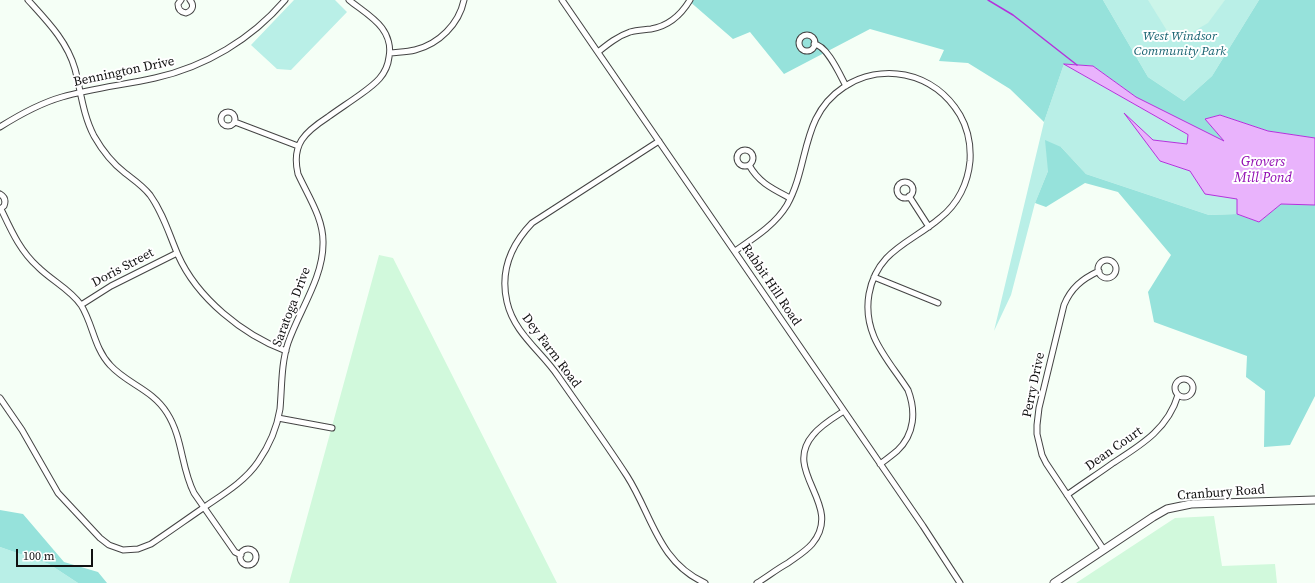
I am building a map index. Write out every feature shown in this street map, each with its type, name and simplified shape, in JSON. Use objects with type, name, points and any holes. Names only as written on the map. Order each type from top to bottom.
[{"type":"street","points":[[28,0],[54,29],[65,46],[74,69],[90,126],[100,146],[117,166],[142,186],[156,203],[162,214],[177,253],[200,289],[224,314],[250,333],[286,351]]},
{"type":"street","points":[[180,0],[178,6],[179,10],[186,13],[191,11],[193,8],[190,0]]},
{"type":"street","name":"Bennington Drive","points":[[0,127],[48,102],[80,92],[155,78],[195,65],[213,57],[244,38],[272,14],[285,0]]},
{"type":"street","points":[[350,0],[378,23],[383,29],[389,44],[390,53],[414,50],[438,40],[456,20],[461,11],[464,0]]},
{"type":"street","name":"Rabbit Hill Road","points":[[562,0],[735,251],[960,583]]},
{"type":"street","points":[[598,52],[622,35],[660,27],[681,13],[690,0]]},
{"type":"street","points":[[814,44],[818,44],[824,48],[846,86]]},
{"type":"street","name":"Saratoga Drive","points":[[0,398],[22,430],[58,493],[100,538],[109,545],[123,550],[144,548],[151,544],[233,487],[250,472],[267,447],[275,429],[278,418],[286,351],[292,333],[318,274],[323,253],[324,242],[321,224],[298,174],[296,166],[296,152],[298,146],[311,128],[374,85],[380,79],[387,68],[390,53]]},
{"type":"street","points":[[735,251],[762,232],[782,212],[797,183],[810,134],[817,115],[830,98],[856,80],[877,74],[887,74],[907,76],[926,82],[942,93],[950,101],[962,118],[966,127],[970,146],[970,166],[964,186],[954,204],[940,219],[901,245],[883,262],[874,277],[868,302],[872,331],[880,350],[908,390],[912,402],[913,414],[911,430],[904,444],[880,464]]},
{"type":"street","points":[[235,122],[298,146]]},
{"type":"street","name":"Dey Farm Road","points":[[659,141],[532,223],[524,231],[514,246],[507,265],[504,284],[505,295],[511,315],[520,332],[555,371],[627,476],[641,500],[665,550],[689,574],[705,583]]},
{"type":"street","points":[[749,165],[756,176],[768,187],[790,198]]},
{"type":"street","points":[[0,194],[5,201],[4,206],[0,209],[15,239],[29,258],[46,275],[66,289],[81,305],[87,316],[98,346],[108,363],[122,376],[153,396],[167,412],[179,440],[184,467],[190,485],[236,552],[241,555]]},
{"type":"street","points":[[909,196],[929,227]]},
{"type":"street","name":"Doris Street","points":[[81,305],[111,286],[177,253]]},
{"type":"street","name":"Perry Drive","points":[[1099,271],[1077,284],[1064,305],[1037,416],[1037,434],[1042,455],[1104,550]]},
{"type":"street","points":[[874,277],[938,303]]},
{"type":"street","name":"Dean Court","points":[[1067,494],[1150,438],[1168,417],[1178,395]]},
{"type":"street","points":[[757,583],[807,550],[816,538],[821,524],[821,510],[818,498],[807,478],[804,469],[804,454],[812,436],[819,429],[844,411]]},
{"type":"street","points":[[278,418],[332,428]]},
{"type":"street","name":"Cranbury Road","points":[[1054,583],[1167,509],[1191,504],[1315,500]]},
{"type":"green space","points":[[294,0],[335,0],[347,12],[291,70],[277,69],[251,45]]},
{"type":"green space","name":"West Windsor Community Park","points":[[1103,0],[1259,0],[1212,76],[1184,101],[1148,77]]},
{"type":"green space","points":[[1064,64],[1188,135],[1187,144],[1153,140],[1126,115],[1160,161],[1190,171],[1205,193],[1238,199],[1237,214],[1209,215],[1086,174],[1061,147],[1048,171],[1035,203],[1011,295],[994,331],[1044,122]]},
{"type":"green space","points":[[379,255],[393,258],[557,583],[289,583]]},
{"type":"green space","points":[[1214,516],[1222,566],[1275,564],[1277,583],[1076,583],[1175,518]]},
{"type":"green space","points":[[0,547],[49,564],[78,583],[0,583]]},
{"type":"shaded area","points":[[688,0],[1103,0],[1148,77],[1184,101],[1212,76],[1259,0],[1315,0],[1315,138],[1268,131],[1220,115],[1205,119],[1225,142],[1136,97],[1093,66],[1064,64],[1044,122],[1010,89],[968,63],[939,61],[944,50],[870,29],[784,74],[750,32],[733,39]]},
{"type":"shaded area","points":[[1148,0],[1225,0],[1208,23],[1189,34],[1169,34]]},
{"type":"shaded area","points":[[1045,140],[1061,147],[1086,174],[1209,215],[1237,214],[1259,222],[1281,204],[1315,205],[1315,396],[1290,445],[1264,447],[1265,391],[1246,377],[1247,356],[1154,322],[1148,292],[1171,255],[1118,192],[1085,183],[1046,207],[1035,203],[1048,171]]},
{"type":"shaded area","points":[[0,510],[23,514],[64,562],[98,572],[107,583],[78,583],[49,564],[0,547]]},
{"type":"water","name":"Grovers Mill Pond","points":[[1064,64],[1093,66],[1136,97],[1224,141],[1205,119],[1220,115],[1268,131],[1315,138],[1315,205],[1281,204],[1259,222],[1237,214],[1237,199],[1205,194],[1190,171],[1160,161],[1124,113],[1153,140],[1187,144],[1188,135]]},
{"type":"waterway","points":[[988,0],[1013,15],[1077,65]]}]
